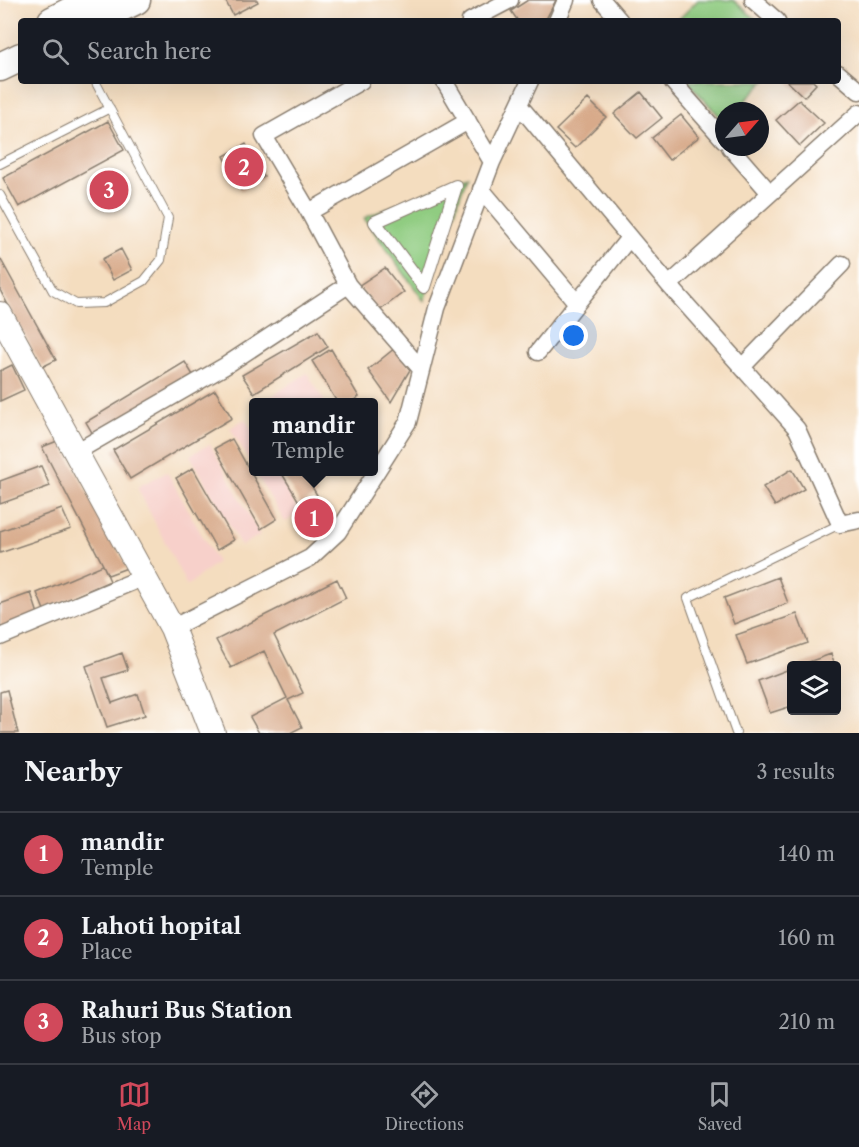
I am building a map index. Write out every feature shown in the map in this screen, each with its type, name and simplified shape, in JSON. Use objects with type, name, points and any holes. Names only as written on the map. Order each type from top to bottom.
[{"type":"highway","points":[[62,18],[93,0]]},
{"type":"highway","points":[[99,18],[136,0]]},
{"type":"highway","points":[[0,47],[18,38]]},
{"type":"highway","points":[[0,67],[18,58]]},
{"type":"main road","points":[[0,314],[172,628],[209,732]]},
{"type":"street","points":[[476,18],[510,0]]},
{"type":"street","points":[[558,18],[566,0]]},
{"type":"street","points":[[602,0],[617,18]]},
{"type":"street","points":[[753,0],[774,18]]},
{"type":"street","points":[[841,76],[859,91]]},
{"type":"street","points":[[356,84],[264,136],[309,212],[348,285],[421,369]]},
{"type":"street","points":[[446,84],[492,162]]},
{"type":"street","points":[[378,469],[408,422],[436,308],[492,162],[529,84]]},
{"type":"street","points":[[675,84],[715,130]]},
{"type":"street","points":[[519,105],[669,285],[797,429],[840,524],[859,520]]},
{"type":"street","points":[[669,285],[859,113]]},
{"type":"street","points":[[309,212],[468,121]]},
{"type":"street","points":[[738,156],[770,193]]},
{"type":"street","points":[[456,186],[449,208],[424,287],[375,222],[456,186]]},
{"type":"street","points":[[481,189],[577,303]]},
{"type":"street","points":[[538,352],[630,238]]},
{"type":"street","points":[[742,367],[842,264]]},
{"type":"street","points":[[76,452],[225,366],[348,285]]},
{"type":"street","points":[[172,628],[310,558],[338,532],[374,476]]},
{"type":"street","points":[[0,637],[144,577]]},
{"type":"lane","points":[[0,195],[53,291],[76,304],[104,303],[144,281],[161,260],[168,218],[97,84]]},
{"type":"lane","points":[[0,164],[110,108]]},
{"type":"lane","points":[[736,733],[688,598],[840,524]]},
{"type":"shaded area","points":[[307,373],[323,398],[269,398]]},
{"type":"shaded area","points":[[245,419],[249,426],[249,460],[230,428]]},
{"type":"shaded area","points":[[210,444],[260,535],[241,546],[190,455]]},
{"type":"shaded area","points":[[167,472],[217,562],[187,586],[137,487]]},
{"type":"shaded area","points":[[257,476],[278,476],[300,513],[285,522]]},
{"type":"green space","points":[[698,0],[733,0],[754,18],[680,18]]},
{"type":"green space","points":[[690,84],[762,84],[744,102],[715,102],[715,111]]},
{"type":"green space","points":[[467,176],[424,301],[364,218]]},
{"type":"building","points":[[225,0],[257,0],[258,2],[233,15]]},
{"type":"building","points":[[528,0],[556,0],[547,18],[516,18],[511,11]]},
{"type":"building","points":[[790,84],[816,84],[804,97]]},
{"type":"building","points":[[641,92],[662,118],[637,138],[614,114]]},
{"type":"building","points":[[588,99],[606,117],[575,148],[556,130]]},
{"type":"building","points":[[799,100],[824,123],[800,146],[776,120]]},
{"type":"building","points":[[681,115],[699,137],[669,160],[652,138]]},
{"type":"building","points":[[108,121],[124,150],[19,207],[3,178]]},
{"type":"building","points":[[246,144],[264,177],[241,190],[224,156]]},
{"type":"building","points":[[121,249],[132,270],[113,280],[102,259]]},
{"type":"building","points":[[0,258],[56,360],[42,367],[0,290]]},
{"type":"building","points":[[385,268],[404,292],[379,311],[358,286]]},
{"type":"building","points":[[318,331],[328,347],[254,393],[242,375]]},
{"type":"building","points":[[395,348],[411,368],[391,402],[368,370]]},
{"type":"building","points":[[331,349],[359,397],[335,398],[312,361]]},
{"type":"building","points":[[185,362],[193,375],[94,436],[86,422]]},
{"type":"building","points":[[12,365],[24,390],[0,401],[0,371]]},
{"type":"building","points":[[215,390],[232,418],[130,479],[113,450]]},
{"type":"building","points":[[232,439],[249,469],[249,476],[253,476],[277,519],[261,529],[215,448]]},
{"type":"building","points":[[60,440],[127,568],[108,575],[42,447]]},
{"type":"building","points":[[41,466],[50,486],[0,504],[0,481]]},
{"type":"building","points":[[193,468],[234,540],[217,550],[176,478]]},
{"type":"building","points":[[792,469],[804,489],[775,506],[763,487]]},
{"type":"building","points":[[283,476],[305,476],[317,495],[301,505]]},
{"type":"building","points":[[62,509],[71,529],[0,553],[0,531]]},
{"type":"building","points":[[103,565],[110,581],[44,610],[37,593]]},
{"type":"building","points":[[778,577],[788,603],[734,624],[724,598]]},
{"type":"building","points":[[337,579],[346,598],[274,635],[303,693],[288,700],[302,727],[290,733],[259,733],[250,717],[287,698],[264,651],[231,668],[216,640]]},
{"type":"building","points":[[31,593],[38,614],[0,628],[0,604]]},
{"type":"building","points":[[797,614],[808,643],[747,664],[736,635]]},
{"type":"building","points":[[122,653],[128,670],[103,678],[112,703],[138,694],[145,715],[107,727],[86,666]]},
{"type":"building","points":[[831,654],[833,661],[811,661]]},
{"type":"building","points":[[787,670],[787,708],[770,713],[758,681]]},
{"type":"building","points":[[7,690],[18,733],[0,733],[0,692]]},
{"type":"place","name":"Lahoti hopital","points":[[244,167]]},
{"type":"place","name":"Rahuri Bus Station","points":[[109,190]]},
{"type":"place","name":"mandir","points":[[314,518]]}]
